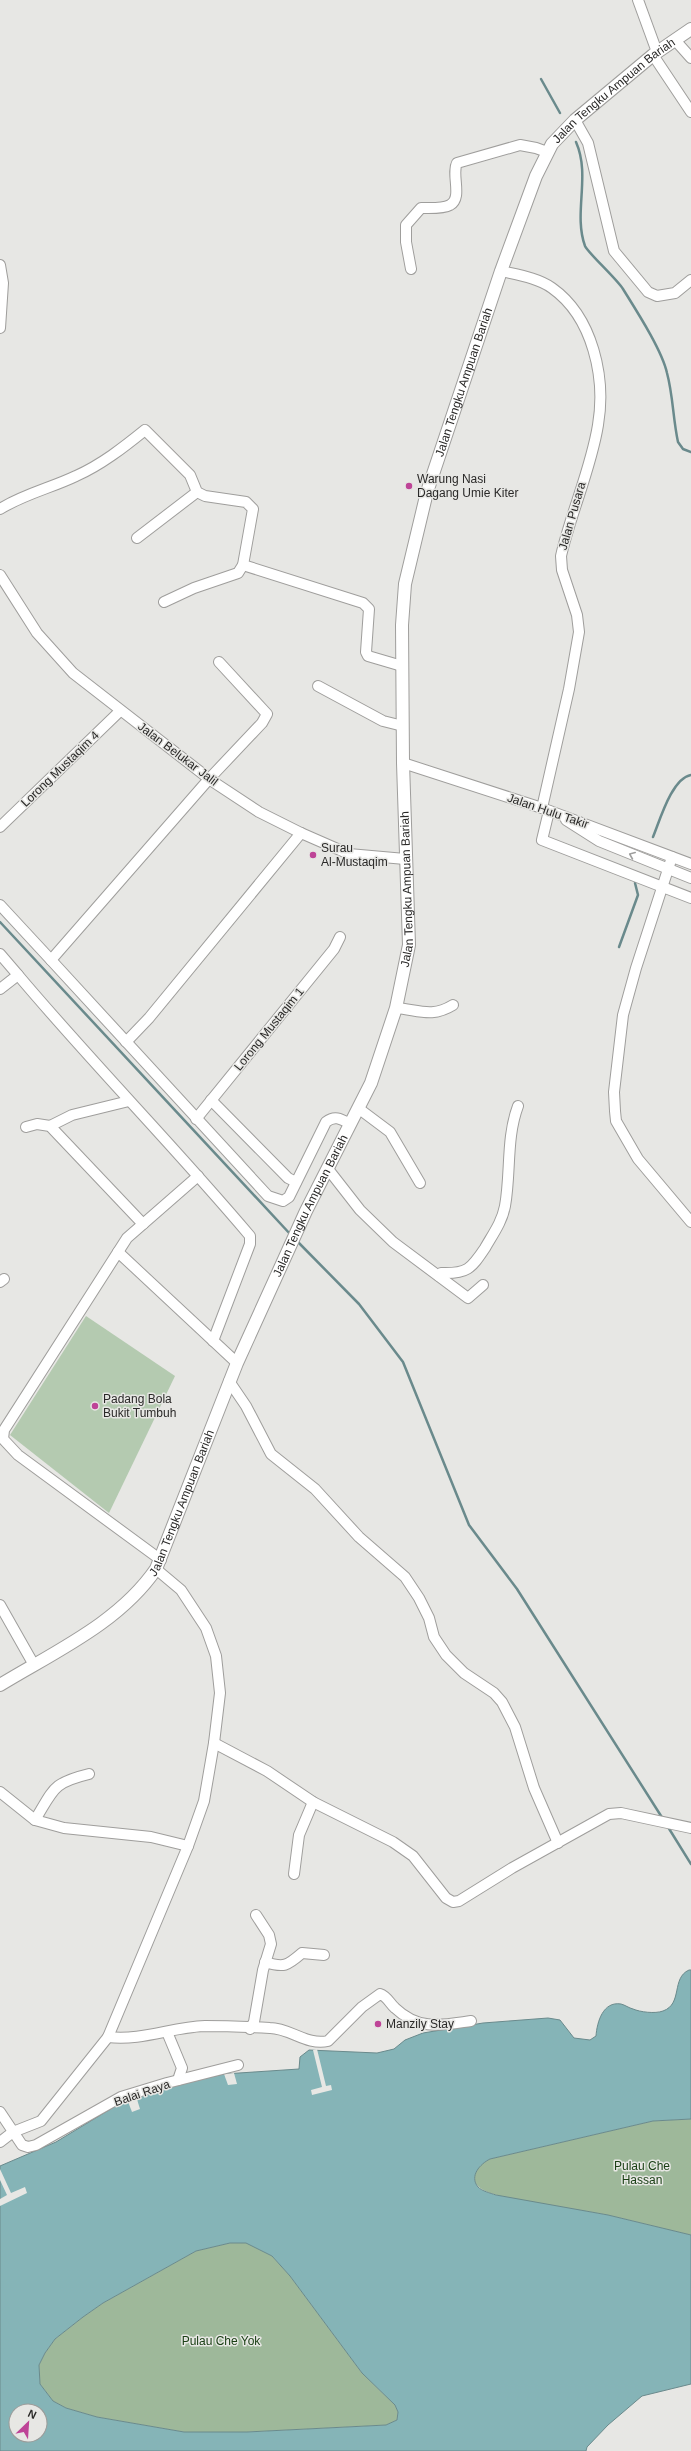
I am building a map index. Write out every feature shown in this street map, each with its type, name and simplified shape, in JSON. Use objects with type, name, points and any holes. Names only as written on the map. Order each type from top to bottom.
[{"type":"main road","name":"Jalan Tengku Ampuan Bariah","points":[[0,1685],[98,1625],[124,1606],[143,1588],[158,1565],[237,1363],[306,1211],[371,1083],[396,1008],[409,945],[403,763],[402,666],[405,584],[417,531],[451,419],[501,271],[547,152],[575,120],[655,54],[691,29]]},
{"type":"street","points":[[638,0],[655,54],[691,112]]},
{"type":"street","points":[[675,40],[691,58]]},
{"type":"street","points":[[575,120],[588,143],[614,251],[648,292],[657,296],[675,293],[691,280]]},
{"type":"street","points":[[411,269],[406,242],[406,225],[421,208],[449,206],[453,202],[456,195],[454,168],[457,163],[520,145],[547,152]]},
{"type":"street","points":[[0,265],[3,283],[0,328]]},
{"type":"street","name":"Jalan Pusara","points":[[501,271],[531,278],[551,287],[567,300],[581,320],[592,344],[601,399],[598,426],[561,556],[562,570],[577,615],[579,632],[546,810],[542,840],[663,887]]},
{"type":"street","points":[[0,509],[36,492],[77,476],[100,464],[145,430],[190,475],[197,492],[205,496],[246,502],[253,509],[243,565],[238,573],[194,588],[164,602]]},
{"type":"street","points":[[137,538],[197,492]]},
{"type":"street","points":[[243,565],[363,604],[369,609],[366,652],[368,656],[402,666]]},
{"type":"street","name":"Jalan Belukar Jalil","points":[[0,575],[37,633],[73,673],[209,779],[259,812],[301,833],[349,854],[406,859]]},
{"type":"street","points":[[51,960],[209,779],[262,723],[267,714],[219,662]]},
{"type":"street","points":[[318,686],[383,721],[403,726]]},
{"type":"street","name":"Lorong Mustaqim 4","points":[[0,828],[120,711]]},
{"type":"street","name":"Jalan Hulu Takir","points":[[403,763],[546,810],[691,864]]},
{"type":"street","points":[[563,817],[569,824],[599,841],[691,878]]},
{"type":"street","points":[[126,1042],[149,1018],[301,833]]},
{"type":"street","points":[[672,857],[636,968],[623,1015],[614,1092],[616,1121],[638,1159],[691,1222]]},
{"type":"street","points":[[663,887],[691,898]]},
{"type":"street","points":[[0,905],[268,1196],[283,1201],[289,1197],[326,1122],[331,1118],[339,1118],[350,1124]]},
{"type":"street","name":"Lorong Mustaqim 1","points":[[196,1119],[334,949],[340,937]]},
{"type":"street","points":[[0,954],[250,1236],[250,1244],[213,1341]]},
{"type":"street","points":[[0,989],[18,976]]},
{"type":"street","points":[[396,1008],[430,1014],[443,1011],[452,1004]]},
{"type":"street","points":[[211,1100],[288,1178],[296,1182]]},
{"type":"street","points":[[26,1127],[37,1124],[50,1126],[72,1115],[129,1101]]},
{"type":"street","points":[[439,1276],[441,1273],[460,1274],[468,1270],[497,1230],[505,1207],[511,1123],[518,1106]]},
{"type":"street","points":[[358,1108],[390,1132],[420,1183]]},
{"type":"street","points":[[50,1126],[143,1224]]},
{"type":"street","points":[[328,1169],[360,1210],[393,1242],[468,1298],[483,1285]]},
{"type":"street","points":[[0,2142],[13,2132],[42,2122],[108,2037],[188,1846],[204,1801],[214,1743],[220,1693],[216,1656],[206,1628],[181,1590],[158,1565],[18,1455],[3,1439],[4,1430],[127,1238],[198,1176]]},
{"type":"street","points":[[118,1252],[237,1363]]},
{"type":"street","points":[[229,1382],[246,1406],[271,1454],[315,1489],[359,1537],[405,1577],[419,1598],[429,1618],[434,1637],[446,1655],[461,1670],[494,1694],[502,1702],[515,1726],[534,1788],[558,1843]]},
{"type":"street","points":[[0,1605],[34,1665]]},
{"type":"street","points":[[214,1743],[266,1771],[313,1802],[393,1842],[413,1856],[446,1898],[453,1902],[459,1902],[512,1868],[601,1817],[621,1813],[691,1828]]},
{"type":"street","points":[[35,1820],[54,1788],[65,1780],[89,1774]]},
{"type":"street","points":[[0,1792],[35,1820],[64,1828],[151,1837],[188,1846]]},
{"type":"street","points":[[294,1874],[299,1835],[313,1802]]},
{"type":"street","points":[[250,2029],[254,2022],[265,1962],[271,1940],[256,1914]]},
{"type":"street","points":[[265,1962],[279,1966],[287,1965],[307,1952],[324,1955]]},
{"type":"street","points":[[108,2037],[126,2039],[205,2026],[250,2029],[270,2028],[310,2041],[328,2041],[362,2006],[380,1994],[386,1997],[396,2009],[425,2026],[471,2021]]},
{"type":"street","points":[[167,2032],[182,2068],[178,2080]]},
{"type":"street","name":"Balai Raya","points":[[13,2132],[22,2146],[28,2147],[36,2145],[121,2097],[178,2080],[238,2065]]},
{"type":"street","points":[[0,2112],[13,2132]]},
{"type":"green space","name":"Padang Bola Bukit Tumbuh","points":[[86,1316],[175,1376],[109,1513],[10,1435]]},
{"type":"green space","name":"Pulau Che Hassan","points":[[691,2119],[691,2235],[607,2215],[501,2196],[487,2192],[476,2183],[475,2175],[479,2167],[490,2159],[653,2121]]},
{"type":"green space","name":"Pulau Che Yok","points":[[230,2243],[247,2243],[272,2256],[290,2276],[362,2373],[395,2405],[398,2412],[397,2420],[386,2425],[247,2432],[184,2432],[97,2417],[66,2408],[53,2401],[40,2384],[39,2365],[55,2339],[103,2303],[196,2251]]},
{"type":"water","points":[[691,1970],[691,2119],[653,2121],[490,2159],[479,2167],[475,2175],[475,2179],[478,2187],[486,2192],[496,2195],[608,2215],[691,2235],[691,2384],[642,2396],[608,2425],[587,2447],[586,2451],[0,2451],[0,2166],[56,2142],[127,2099],[161,2088],[224,2074],[299,2069],[300,2057],[309,2050],[377,2053],[394,2049],[405,2040],[423,2033],[483,2023],[548,2018],[560,2020],[574,2038],[590,2040],[596,2036],[602,2014],[605,2009],[610,2006],[621,2004],[643,2012],[660,2012],[669,2008],[673,2003],[680,1979],[684,1974]],"holes":[[[230,2243],[246,2243],[272,2256],[290,2276],[362,2373],[395,2405],[398,2412],[397,2420],[386,2425],[247,2432],[184,2432],[97,2417],[66,2408],[53,2401],[40,2384],[39,2365],[55,2339],[103,2303],[196,2251]]]},
{"type":"pier","points":[[317,2049],[326,2086],[331,2085],[332,2090],[312,2095],[311,2090],[322,2087],[313,2050]]},
{"type":"pier","points":[[234,2073],[237,2084],[228,2085],[224,2074]]},
{"type":"pier","points":[[136,2096],[140,2109],[132,2112],[127,2099]]},
{"type":"pier","points":[[0,2169],[11,2193],[25,2187],[27,2193],[0,2206],[0,2199],[7,2195],[0,2180]]},
{"type":"waterway","points":[[541,79],[560,113]]},
{"type":"waterway","points":[[576,142],[582,168],[581,221],[585,246],[623,289],[660,353],[669,381],[678,442],[683,449],[691,452]]},
{"type":"waterway","points":[[653,837],[672,791],[684,778],[691,775]]},
{"type":"waterway","points":[[619,947],[638,895],[635,883]]},
{"type":"waterway","points":[[0,922],[291,1235]]},
{"type":"waterway","points":[[296,1240],[359,1304],[403,1362],[469,1525],[517,1589],[663,1819]]},
{"type":"waterway","points":[[668,1827],[691,1864]]},
{"type":"place","name":"Warung Nasi Dagang Umie Kiter","points":[[409,486]]},
{"type":"place","name":"Surau Al-Mustaqim","points":[[313,855]]},
{"type":"place","name":"Padang Bola Bukit Tumbuh","points":[[95,1406]]},
{"type":"place","name":"Manzily Stay","points":[[378,2024]]}]
